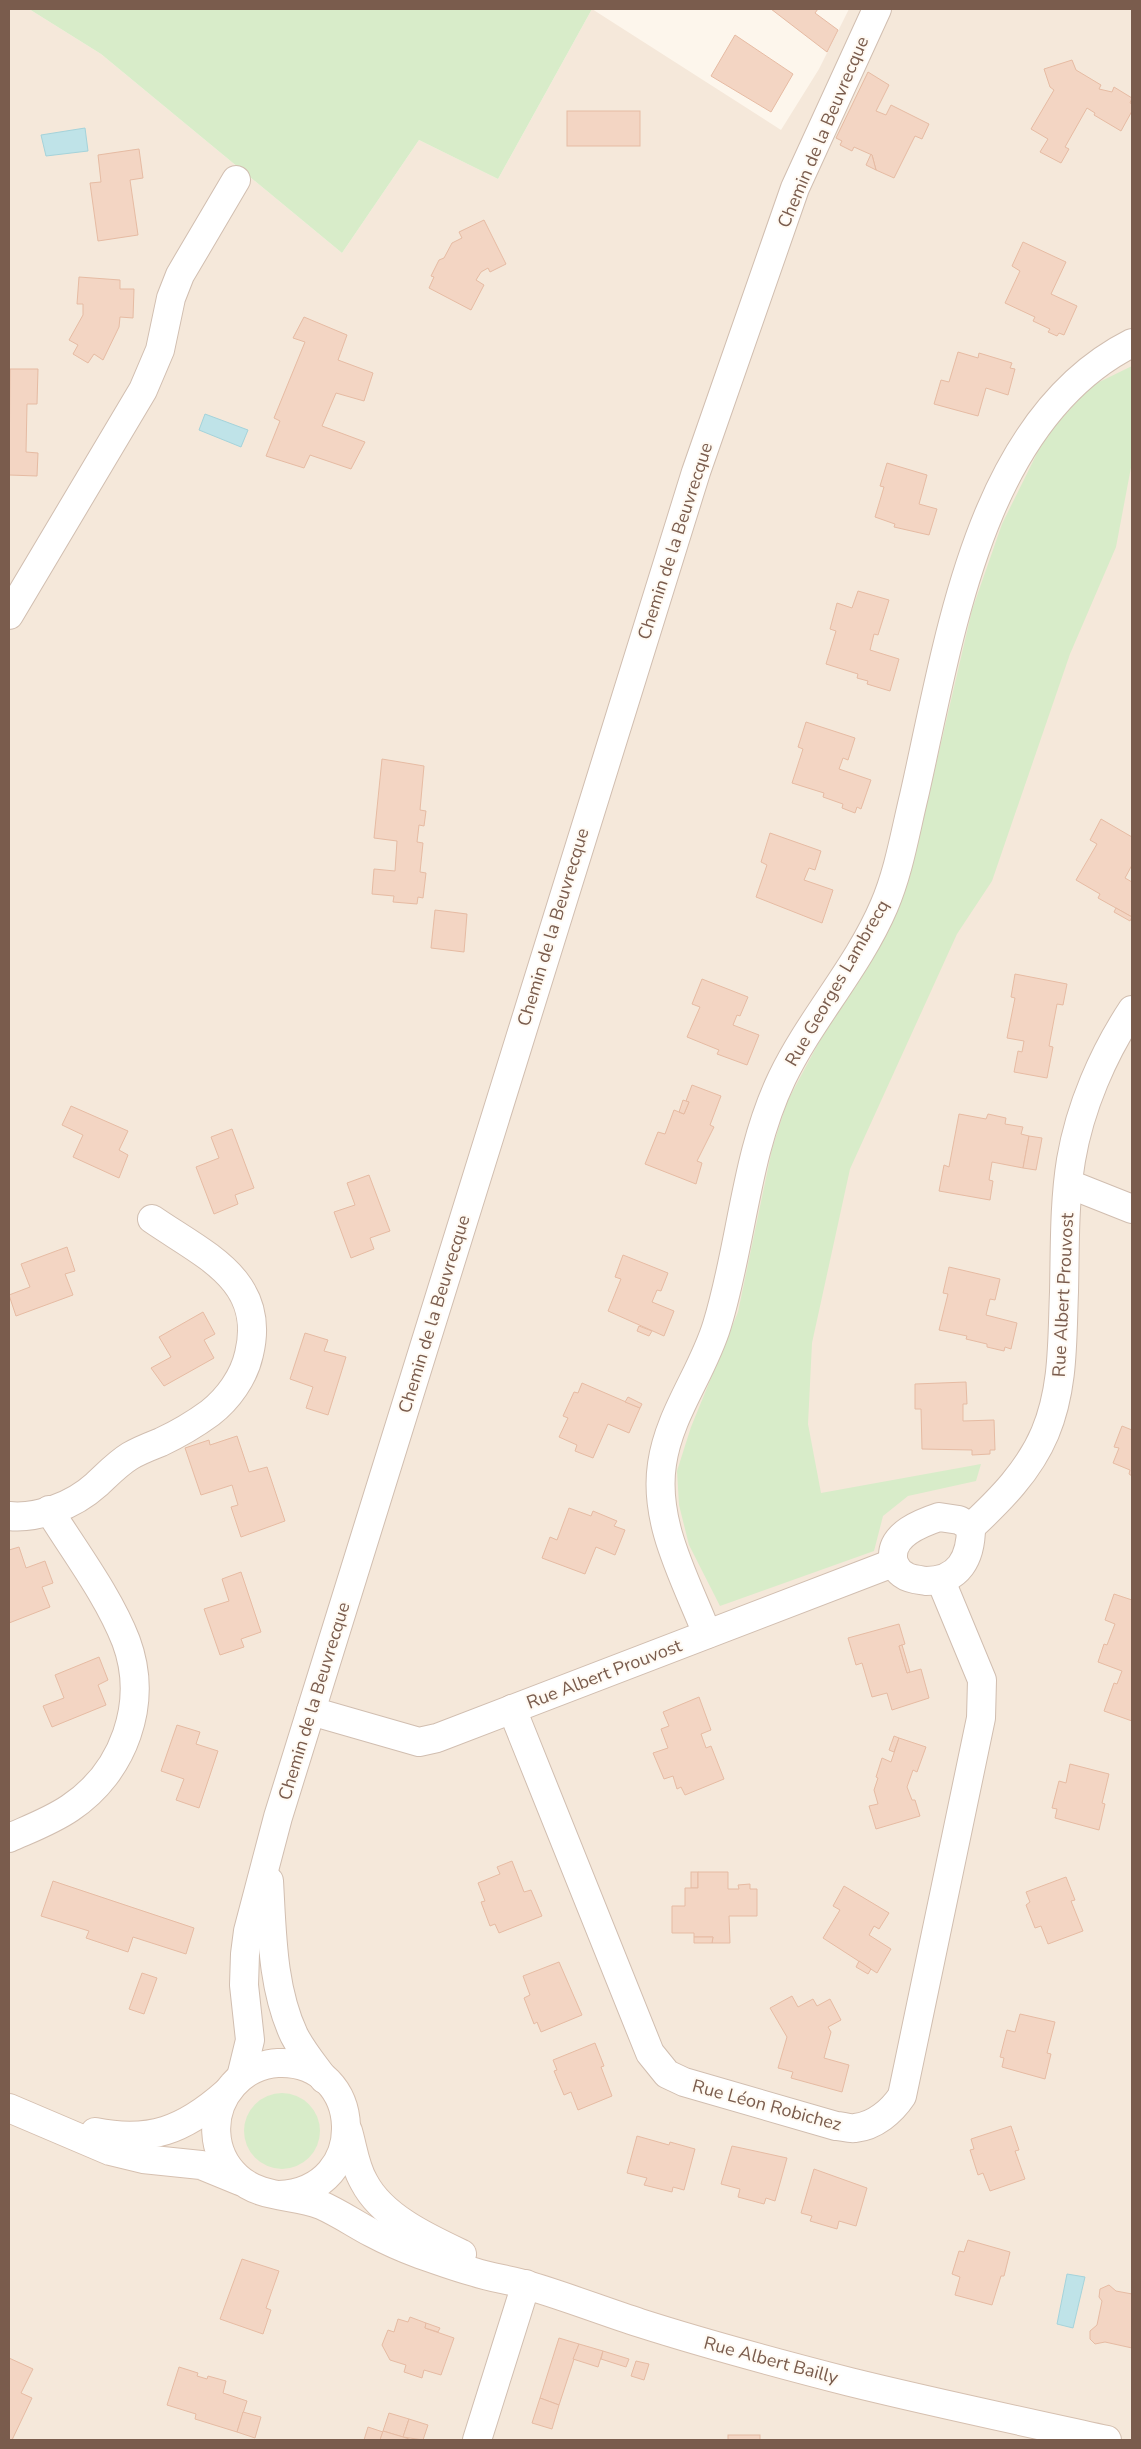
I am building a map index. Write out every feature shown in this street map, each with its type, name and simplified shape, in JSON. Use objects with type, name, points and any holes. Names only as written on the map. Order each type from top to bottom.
[{"type":"street","name":"Chemin de la Beuvrecque","points":[[234,2085],[250,2040],[244,1986],[245,1954],[256,1897],[278,1817],[696,472],[795,188],[877,9]]},
{"type":"street","points":[[12,603],[143,390],[160,350],[171,298],[180,275],[236,180]]},
{"type":"street","name":"Rue Georges Lambrecq","points":[[706,1634],[666,1530],[661,1499],[661,1466],[674,1424],[716,1329],[737,1249],[764,1121],[796,1052],[867,938],[884,906],[899,860],[961,598],[979,537],[1001,488],[1040,424],[1069,388],[1101,361],[1132,343]]},
{"type":"street","name":"Rue Albert Prouvost","points":[[971,1528],[996,1504],[1023,1472],[1036,1452],[1052,1413],[1062,1354],[1069,1184],[1077,1135],[1094,1083],[1116,1036],[1132,1010]]},
{"type":"street","name":"Rue Albert Prouvost","points":[[1069,1184],[1132,1209]]},
{"type":"street","points":[[9,1516],[31,1515],[49,1510],[84,1494],[109,1471],[132,1454],[181,1432],[212,1411],[235,1385],[248,1358],[253,1331],[253,1319],[250,1307],[238,1285],[213,1262],[152,1219]]},
{"type":"street","points":[[9,1838],[64,1812],[96,1788],[115,1760],[129,1728],[133,1711],[135,1676],[126,1641],[99,1592],[49,1510]]},
{"type":"street","points":[[939,1517],[959,1520],[971,1528],[971,1543],[966,1558],[954,1573],[941,1581],[922,1580],[904,1576],[893,1563],[892,1552],[896,1542],[920,1523],[939,1517]]},
{"type":"street","name":"Rue Albert Prouvost","points":[[311,1711],[419,1742],[437,1738],[893,1563]]},
{"type":"street","name":"Rue Léon Robichez","points":[[512,1709],[650,2053],[667,2074],[684,2082],[836,2126],[855,2128],[876,2121],[892,2110],[902,2096],[981,1718],[982,1680],[941,1581]]},
{"type":"street","name":"Chemin de la Beuvrecque","points":[[268,1859],[275,1968],[284,2006],[294,2034],[324,2079]]},
{"type":"street","points":[[47,2123],[120,2137],[141,2137],[176,2128],[211,2107],[234,2085],[263,2066],[287,2064],[311,2070],[332,2086],[342,2104],[358,2168],[364,2183],[376,2199],[414,2229],[526,2284]]},
{"type":"street","points":[[234,2085],[217,2118],[218,2145],[224,2161],[242,2181]]},
{"type":"street","points":[[9,2108],[47,2123],[91,2144],[127,2156],[201,2165],[242,2181],[259,2191],[319,2204],[372,2233],[418,2253],[475,2273],[526,2284]]},
{"type":"street","points":[[279,2195],[299,2193],[308,2189],[332,2171],[346,2144],[347,2123]]},
{"type":"street","points":[[477,2440],[526,2284]]},
{"type":"street","name":"Rue Albert Bailly","points":[[526,2284],[641,2324],[850,2382],[1107,2440]]},
{"type":"shaded area","points":[[9,9],[29,9],[101,54],[342,253],[419,140],[498,179],[592,9],[781,130],[819,69],[849,9],[1132,9],[1132,2440],[9,2440]]},
{"type":"green space","points":[[29,9],[592,9],[498,179],[419,140],[342,253],[101,54]]},
{"type":"green space","points":[[1132,366],[1132,462],[1116,547],[1070,654],[992,881],[957,934],[850,1169],[812,1343],[808,1424],[821,1493],[981,1464],[976,1481],[908,1496],[883,1516],[874,1551],[720,1606],[689,1545],[679,1505],[677,1471],[691,1427],[738,1312],[772,1149],[787,1102],[819,1042],[882,941],[910,876],[972,610],[1002,524],[1045,437],[1091,386]]},
{"type":"green space","points":[[282,2093],[296,2096],[309,2104],[317,2117],[320,2131],[317,2145],[309,2158],[296,2166],[282,2169],[268,2166],[255,2158],[247,2145],[244,2131],[247,2117],[255,2104],[268,2096]]},
{"type":"water","points":[[85,128],[88,151],[46,156],[41,135]]},
{"type":"water","points":[[205,414],[248,430],[241,447],[199,430]]},
{"type":"water","points":[[1067,2274],[1085,2277],[1073,2328],[1057,2324]]},
{"type":"building","points":[[771,9],[818,9],[815,13],[838,30],[827,52]]},
{"type":"building","points":[[735,35],[793,74],[771,112],[711,76]]},
{"type":"building","points":[[1072,60],[1076,70],[1101,85],[1099,89],[1112,92],[1114,87],[1132,98],[1130,103],[1132,104],[1132,111],[1121,131],[1094,115],[1095,113],[1087,108],[1065,147],[1069,149],[1061,163],[1040,152],[1048,139],[1031,129],[1054,90],[1050,87],[1044,69]]},
{"type":"building","points":[[868,72],[889,85],[876,111],[886,115],[891,105],[929,124],[922,139],[915,136],[894,178],[876,170],[872,155],[854,147],[852,151],[840,145],[842,141],[836,138]]},
{"type":"building","points":[[567,111],[640,111],[640,146],[567,146]]},
{"type":"building","points":[[139,149],[143,178],[130,180],[138,235],[98,241],[90,183],[101,182],[98,155]]},
{"type":"building","points":[[872,155],[876,170],[866,165]]},
{"type":"building","points":[[484,220],[506,264],[490,272],[488,268],[481,272],[476,280],[484,285],[471,310],[429,288],[434,277],[431,276],[439,260],[444,258],[452,243],[462,238],[459,232]]},
{"type":"building","points":[[1023,242],[1066,262],[1051,294],[1077,306],[1064,335],[1059,333],[1057,336],[1048,332],[1050,329],[1033,321],[1035,317],[1005,303],[1020,271],[1012,266]]},
{"type":"building","points":[[79,277],[120,280],[120,289],[134,289],[133,318],[120,317],[119,327],[103,360],[94,354],[88,363],[73,354],[78,345],[69,340],[83,315],[83,304],[77,304]]},
{"type":"building","points":[[304,317],[347,335],[338,360],[373,373],[364,401],[336,393],[322,426],[365,442],[351,469],[310,455],[304,468],[266,456],[280,421],[274,418],[305,342],[293,338]]},
{"type":"building","points":[[958,352],[978,358],[979,353],[1012,363],[1010,368],[1015,369],[1008,395],[986,388],[978,416],[934,404],[941,380],[949,382]]},
{"type":"building","points":[[10,369],[38,369],[37,404],[27,404],[26,452],[38,453],[37,476],[9,475]]},
{"type":"building","points":[[887,463],[927,475],[919,504],[937,509],[929,535],[894,527],[895,524],[875,517],[884,487],[880,486]]},
{"type":"building","points":[[858,591],[889,600],[878,635],[874,634],[870,650],[899,659],[890,691],[867,684],[868,681],[857,678],[858,674],[826,664],[836,631],[830,629],[837,603],[852,608]]},
{"type":"building","points":[[806,722],[855,738],[848,760],[843,758],[839,769],[871,780],[861,809],[857,807],[855,813],[842,808],[843,804],[823,797],[824,793],[792,783],[803,749],[798,747]]},
{"type":"building","points":[[382,759],[424,766],[420,810],[426,811],[424,826],[419,825],[417,842],[423,843],[420,872],[426,873],[423,898],[418,897],[417,904],[393,902],[394,896],[372,894],[374,869],[395,871],[397,841],[374,838]]},
{"type":"building","points":[[1101,819],[1132,837],[1132,865],[1125,878],[1132,882],[1132,917],[1098,898],[1100,894],[1076,880],[1097,844],[1090,840]]},
{"type":"building","points":[[770,833],[821,851],[815,870],[809,868],[804,880],[833,890],[822,923],[756,897],[767,865],[761,862]]},
{"type":"building","points":[[1116,908],[1132,917],[1130,921],[1114,912]]},
{"type":"building","points":[[435,910],[467,914],[464,952],[431,948]]},
{"type":"building","points":[[1015,974],[1067,984],[1063,1005],[1057,1004],[1049,1046],[1053,1047],[1047,1078],[1014,1072],[1018,1051],[1022,1052],[1024,1041],[1007,1038],[1015,998],[1011,997]]},
{"type":"building","points":[[702,979],[748,997],[740,1016],[737,1015],[733,1025],[759,1035],[747,1065],[717,1054],[719,1050],[687,1037],[700,1007],[692,1004]]},
{"type":"building","points":[[692,1085],[721,1096],[710,1125],[714,1127],[697,1161],[702,1163],[696,1184],[645,1164],[658,1132],[665,1134],[674,1110],[684,1114],[689,1102],[686,1101]]},
{"type":"building","points":[[683,1100],[689,1102],[684,1114],[679,1112]]},
{"type":"building","points":[[71,1106],[128,1131],[119,1150],[128,1155],[119,1178],[73,1157],[83,1135],[62,1125]]},
{"type":"building","points":[[959,1114],[986,1119],[988,1114],[1006,1118],[1005,1124],[1023,1127],[1021,1134],[1029,1136],[1023,1168],[992,1162],[989,1180],[993,1181],[990,1200],[939,1191],[944,1165],[949,1167]]},
{"type":"building","points":[[232,1129],[254,1188],[235,1195],[238,1204],[214,1214],[196,1167],[219,1158],[211,1137]]},
{"type":"building","points":[[1029,1136],[1042,1138],[1036,1170],[1023,1168]]},
{"type":"building","points":[[369,1175],[390,1231],[370,1238],[374,1249],[351,1258],[334,1212],[355,1205],[347,1183]]},
{"type":"building","points":[[67,1247],[75,1271],[65,1274],[73,1295],[16,1316],[9,1295],[30,1287],[21,1264]]},
{"type":"building","points":[[623,1255],[668,1273],[661,1291],[657,1290],[652,1302],[674,1311],[664,1336],[608,1311],[621,1279],[615,1277]]},
{"type":"building","points":[[949,1267],[1000,1279],[995,1300],[990,1299],[986,1315],[1017,1323],[1011,1349],[1005,1347],[1004,1351],[987,1347],[987,1344],[966,1339],[967,1336],[939,1330],[948,1294],[943,1293]]},
{"type":"building","points":[[203,1312],[215,1334],[204,1340],[214,1358],[164,1386],[151,1368],[171,1357],[159,1337]]},
{"type":"building","points":[[639,1326],[652,1331],[649,1336],[637,1331]]},
{"type":"building","points":[[305,1333],[328,1340],[324,1351],[346,1357],[328,1415],[306,1408],[313,1387],[290,1379]]},
{"type":"building","points":[[966,1382],[967,1404],[963,1404],[963,1421],[994,1420],[995,1450],[990,1450],[990,1454],[972,1455],[972,1450],[922,1449],[921,1409],[915,1409],[915,1384]]},
{"type":"building","points":[[582,1383],[640,1408],[629,1433],[608,1424],[593,1458],[575,1451],[577,1445],[559,1437],[568,1418],[563,1416],[574,1392],[578,1393]]},
{"type":"building","points":[[628,1397],[642,1404],[640,1408],[625,1402]]},
{"type":"building","points":[[1122,1426],[1132,1430],[1132,1476],[1129,1474],[1130,1470],[1113,1463],[1119,1448],[1114,1447]]},
{"type":"building","points":[[237,1436],[249,1472],[267,1467],[285,1521],[241,1537],[231,1507],[238,1505],[232,1485],[201,1495],[185,1448],[209,1440],[210,1445]]},
{"type":"building","points":[[569,1508],[591,1516],[593,1511],[617,1521],[614,1526],[625,1530],[615,1555],[596,1547],[585,1574],[542,1558],[550,1537],[557,1540]]},
{"type":"building","points":[[19,1547],[26,1568],[45,1561],[53,1583],[42,1587],[50,1607],[9,1623],[9,1550]]},
{"type":"building","points":[[241,1572],[261,1632],[241,1639],[244,1647],[220,1655],[204,1609],[229,1601],[222,1579]]},
{"type":"building","points":[[1114,1594],[1132,1600],[1132,1721],[1104,1711],[1114,1683],[1117,1684],[1122,1671],[1098,1662],[1104,1644],[1107,1645],[1115,1624],[1105,1620]]},
{"type":"building","points":[[899,1624],[905,1644],[899,1646],[907,1673],[921,1669],[929,1698],[892,1710],[887,1693],[872,1697],[862,1663],[856,1665],[848,1638]]},
{"type":"building","points":[[902,1645],[910,1672],[907,1673],[899,1646]]},
{"type":"building","points":[[99,1657],[108,1680],[98,1685],[106,1705],[52,1727],[43,1706],[64,1698],[55,1675]]},
{"type":"building","points":[[699,1697],[711,1730],[701,1734],[706,1748],[711,1746],[724,1779],[685,1795],[681,1787],[677,1789],[673,1776],[664,1779],[653,1753],[668,1748],[661,1729],[669,1726],[663,1712]]},
{"type":"building","points":[[177,1725],[200,1732],[196,1744],[218,1751],[199,1808],[176,1800],[184,1779],[161,1771]]},
{"type":"building","points":[[894,1736],[899,1738],[894,1752],[889,1750]]},
{"type":"building","points":[[899,1738],[926,1747],[917,1772],[913,1770],[907,1787],[912,1800],[915,1800],[920,1816],[876,1829],[869,1806],[878,1804],[874,1790],[878,1778],[876,1777],[882,1758],[891,1762]]},
{"type":"building","points":[[1070,1764],[1109,1774],[1102,1803],[1105,1804],[1099,1830],[1055,1818],[1057,1809],[1052,1808],[1059,1781],[1066,1783]]},
{"type":"building","points":[[512,1861],[524,1892],[531,1890],[542,1916],[499,1933],[495,1924],[490,1926],[481,1902],[485,1901],[478,1883],[500,1874],[497,1867]]},
{"type":"building","points":[[691,1872],[698,1872],[698,1888],[691,1888]]},
{"type":"building","points":[[698,1872],[728,1872],[728,1889],[739,1889],[738,1885],[750,1884],[750,1889],[757,1889],[757,1916],[729,1916],[730,1943],[712,1943],[713,1937],[694,1937],[694,1933],[672,1933],[672,1906],[685,1906],[685,1888],[698,1888]]},
{"type":"building","points":[[1066,1877],[1075,1900],[1071,1901],[1083,1931],[1048,1944],[1041,1926],[1035,1928],[1026,1905],[1030,1902],[1026,1892]]},
{"type":"building","points":[[53,1881],[194,1928],[186,1954],[133,1937],[128,1952],[86,1938],[89,1931],[41,1916]]},
{"type":"building","points":[[844,1886],[889,1913],[879,1929],[874,1926],[869,1935],[891,1949],[877,1973],[823,1938],[840,1910],[833,1906]]},
{"type":"building","points":[[694,1937],[713,1937],[712,1943],[694,1943]]},
{"type":"building","points":[[859,1961],[871,1969],[868,1974],[856,1967]]},
{"type":"building","points":[[559,1962],[582,2015],[541,2032],[537,2022],[534,2024],[524,1998],[530,1995],[523,1976]]},
{"type":"building","points":[[142,1973],[157,1978],[144,2014],[129,2009]]},
{"type":"building","points":[[792,1996],[798,2007],[813,1999],[817,2006],[830,1999],[841,2020],[828,2027],[831,2032],[824,2058],[849,2065],[842,2092],[791,2078],[793,2072],[778,2068],[787,2037],[770,2008]]},
{"type":"building","points":[[1020,2014],[1055,2022],[1047,2053],[1051,2054],[1045,2079],[1002,2067],[1004,2058],[1000,2057],[1007,2030],[1015,2032]]},
{"type":"building","points":[[595,2043],[604,2066],[601,2067],[612,2096],[578,2110],[571,2092],[564,2095],[554,2071],[557,2070],[553,2060]]},
{"type":"building","points":[[1011,2126],[1019,2150],[1015,2151],[1025,2179],[990,2191],[983,2173],[978,2175],[970,2150],[974,2149],[971,2139]]},
{"type":"building","points":[[637,2136],[669,2145],[670,2142],[695,2149],[684,2190],[673,2187],[672,2192],[644,2185],[647,2178],[627,2173]]},
{"type":"building","points":[[732,2146],[787,2158],[775,2201],[766,2198],[764,2204],[738,2197],[740,2189],[721,2184]]},
{"type":"building","points":[[814,2169],[867,2188],[856,2226],[839,2221],[837,2229],[810,2221],[812,2216],[801,2213]]},
{"type":"building","points":[[968,2240],[1010,2252],[1004,2276],[1001,2276],[992,2305],[955,2295],[960,2277],[952,2274],[959,2251],[964,2252]]},
{"type":"building","points":[[242,2259],[279,2271],[266,2308],[271,2310],[263,2334],[220,2319]]},
{"type":"building","points":[[1109,2285],[1116,2291],[1132,2294],[1132,2348],[1105,2342],[1095,2344],[1090,2339],[1090,2331],[1097,2325],[1102,2301],[1099,2297],[1100,2289]]},
{"type":"building","points":[[410,2317],[426,2323],[425,2328],[454,2338],[441,2375],[424,2370],[422,2378],[404,2372],[406,2365],[390,2360],[382,2345],[388,2330],[394,2332],[398,2319],[408,2322]]},
{"type":"building","points":[[426,2323],[440,2328],[438,2332],[425,2328]]},
{"type":"building","points":[[559,2338],[579,2344],[559,2405],[540,2398]]},
{"type":"building","points":[[579,2344],[603,2351],[598,2367],[573,2359]]},
{"type":"building","points":[[603,2351],[629,2359],[626,2367],[601,2359]]},
{"type":"building","points":[[9,2358],[33,2369],[21,2393],[32,2398],[12,2440],[9,2440]]},
{"type":"building","points":[[636,2361],[649,2364],[644,2380],[631,2376]]},
{"type":"building","points":[[179,2367],[198,2373],[197,2376],[207,2379],[208,2376],[226,2381],[223,2393],[247,2401],[237,2432],[195,2419],[196,2414],[167,2405]]},
{"type":"building","points":[[540,2398],[559,2405],[552,2429],[532,2423]]},
{"type":"building","points":[[243,2412],[261,2417],[255,2438],[237,2432]]},
{"type":"building","points":[[389,2413],[409,2419],[403,2437],[383,2431]]},
{"type":"building","points":[[409,2419],[428,2425],[423,2440],[403,2437]]},
{"type":"building","points":[[368,2427],[383,2432],[380,2440],[364,2440]]},
{"type":"building","points":[[383,2431],[403,2437],[412,2440],[380,2440]]},
{"type":"building","points":[[728,2435],[760,2435],[760,2440],[728,2440]]}]
